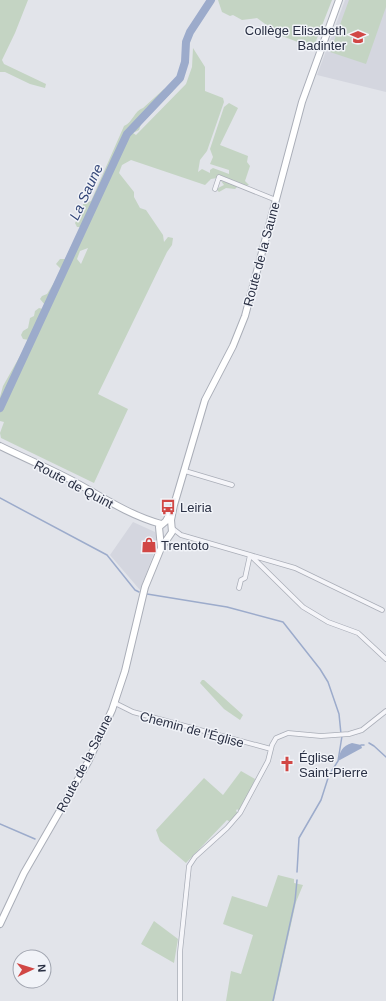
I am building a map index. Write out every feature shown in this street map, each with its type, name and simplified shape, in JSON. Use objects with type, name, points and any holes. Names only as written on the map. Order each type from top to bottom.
[{"type":"street","name":"Route de la Saune","points":[[172,527],[174,505],[205,400],[233,346],[243,321],[306,89],[339,0]]},
{"type":"street","points":[[215,189],[219,177],[276,200]]},
{"type":"street","name":"Route de Quint","points":[[0,446],[70,480],[124,510],[148,521],[162,524]]},
{"type":"street","points":[[185,471],[232,485]]},
{"type":"street","name":"Route de la Saune","points":[[162,524],[174,505]]},
{"type":"street","name":"Route de Quint","points":[[148,521],[159,532]]},
{"type":"street","points":[[181,535],[169,524],[162,524],[159,532],[164,536],[181,535],[295,568],[382,610]]},
{"type":"street","points":[[169,536],[172,527]]},
{"type":"street","name":"Route de la Saune","points":[[159,532],[161,548]]},
{"type":"street","name":"Route de la Saune","points":[[0,924],[24,873],[88,762],[115,703],[125,671],[141,600],[161,548],[169,536]]},
{"type":"street","points":[[239,588],[241,580],[245,578],[250,555]]},
{"type":"street","points":[[250,555],[303,607],[328,622],[358,633],[386,659]]},
{"type":"street","name":"Chemin de l'Église","points":[[115,703],[132,712],[271,749]]},
{"type":"street","points":[[180,1001],[180,952],[189,866],[196,857],[224,832],[240,813],[268,761],[276,738],[283,734],[321,736],[349,734],[362,730],[386,711]]},
{"type":"shaded area","name":"Collège Elisabeth Badinter","points":[[345,0],[386,0],[386,92],[317,75]]},
{"type":"shaded area","points":[[133,522],[155,532],[158,542],[140,590],[110,555]]},
{"type":"green space","points":[[0,0],[28,0],[2,60],[4,64],[46,84],[45,88],[30,84],[5,72],[0,72]]},
{"type":"green space","points":[[218,0],[332,0],[314,46],[311,47],[274,33],[272,29],[257,18],[242,20],[233,15],[230,16],[222,12]]},
{"type":"green space","points":[[349,0],[386,0],[386,7],[366,64],[330,52]]},
{"type":"green space","points":[[193,48],[205,67],[205,91],[223,98],[224,102],[207,151],[200,160],[198,172],[202,169],[210,173],[210,170],[213,168],[229,174],[229,170],[210,164],[213,157],[210,149],[224,107],[229,103],[238,108],[220,145],[248,156],[247,162],[250,166],[245,181],[249,185],[243,187],[238,186],[235,189],[226,188],[219,192],[216,189],[224,185],[221,181],[226,182],[223,177],[211,179],[205,185],[131,160],[122,165],[119,173],[134,192],[134,197],[140,208],[146,210],[163,235],[164,242],[168,237],[173,238],[172,245],[167,252],[98,394],[128,409],[94,483],[1,438],[0,433],[4,422],[0,421],[0,397],[3,386],[29,340],[23,339],[21,335],[23,331],[28,328],[30,318],[34,316],[35,311],[39,308],[43,309],[45,305],[40,299],[42,296],[47,294],[62,270],[56,264],[60,259],[65,259],[81,227],[77,227],[75,223],[83,209],[83,204],[91,201],[124,126],[130,122],[140,109],[164,89],[172,86],[173,91],[141,124],[139,130],[133,133],[136,135],[186,84],[192,67]],"holes":[[[88,248],[81,264],[77,259],[80,251]]]},
{"type":"green space","points":[[204,680],[243,715],[240,720],[224,709],[200,683]]},
{"type":"green space","points":[[241,771],[255,779],[247,800],[239,811],[237,809],[236,811],[238,813],[230,822],[227,820],[186,863],[160,841],[156,830],[204,778],[223,795]]},
{"type":"green space","points":[[278,875],[294,879],[294,883],[303,885],[296,902],[274,1001],[226,1001],[231,971],[241,974],[253,935],[223,924],[232,896],[267,907]]},
{"type":"green space","points":[[154,921],[178,939],[174,963],[141,944]]},
{"type":"water","points":[[352,743],[361,745],[362,748],[338,761],[342,749]]},
{"type":"waterway","name":"La Saune","points":[[0,408],[127,134],[180,78],[185,62],[186,42],[190,32],[211,0]]},
{"type":"waterway","points":[[0,498],[107,555],[135,590],[139,592]]},
{"type":"waterway","points":[[147,594],[227,607],[283,622],[320,669],[328,682],[339,714],[341,734]]},
{"type":"waterway","points":[[297,872],[299,838],[321,800],[329,775],[338,761],[342,736]]},
{"type":"waterway","points":[[369,743],[386,757]]},
{"type":"waterway","points":[[0,824],[35,839]]},
{"type":"waterway","points":[[273,1001],[295,901],[297,880]]},
{"type":"place","name":"Collège Elisabeth Badinter","points":[[358,37]]},
{"type":"place","name":"Leiria","points":[[168,507]]},
{"type":"place","name":"Trentoto","points":[[149,545]]},
{"type":"place","name":"Église Saint-Pierre","points":[[287,764]]}]
